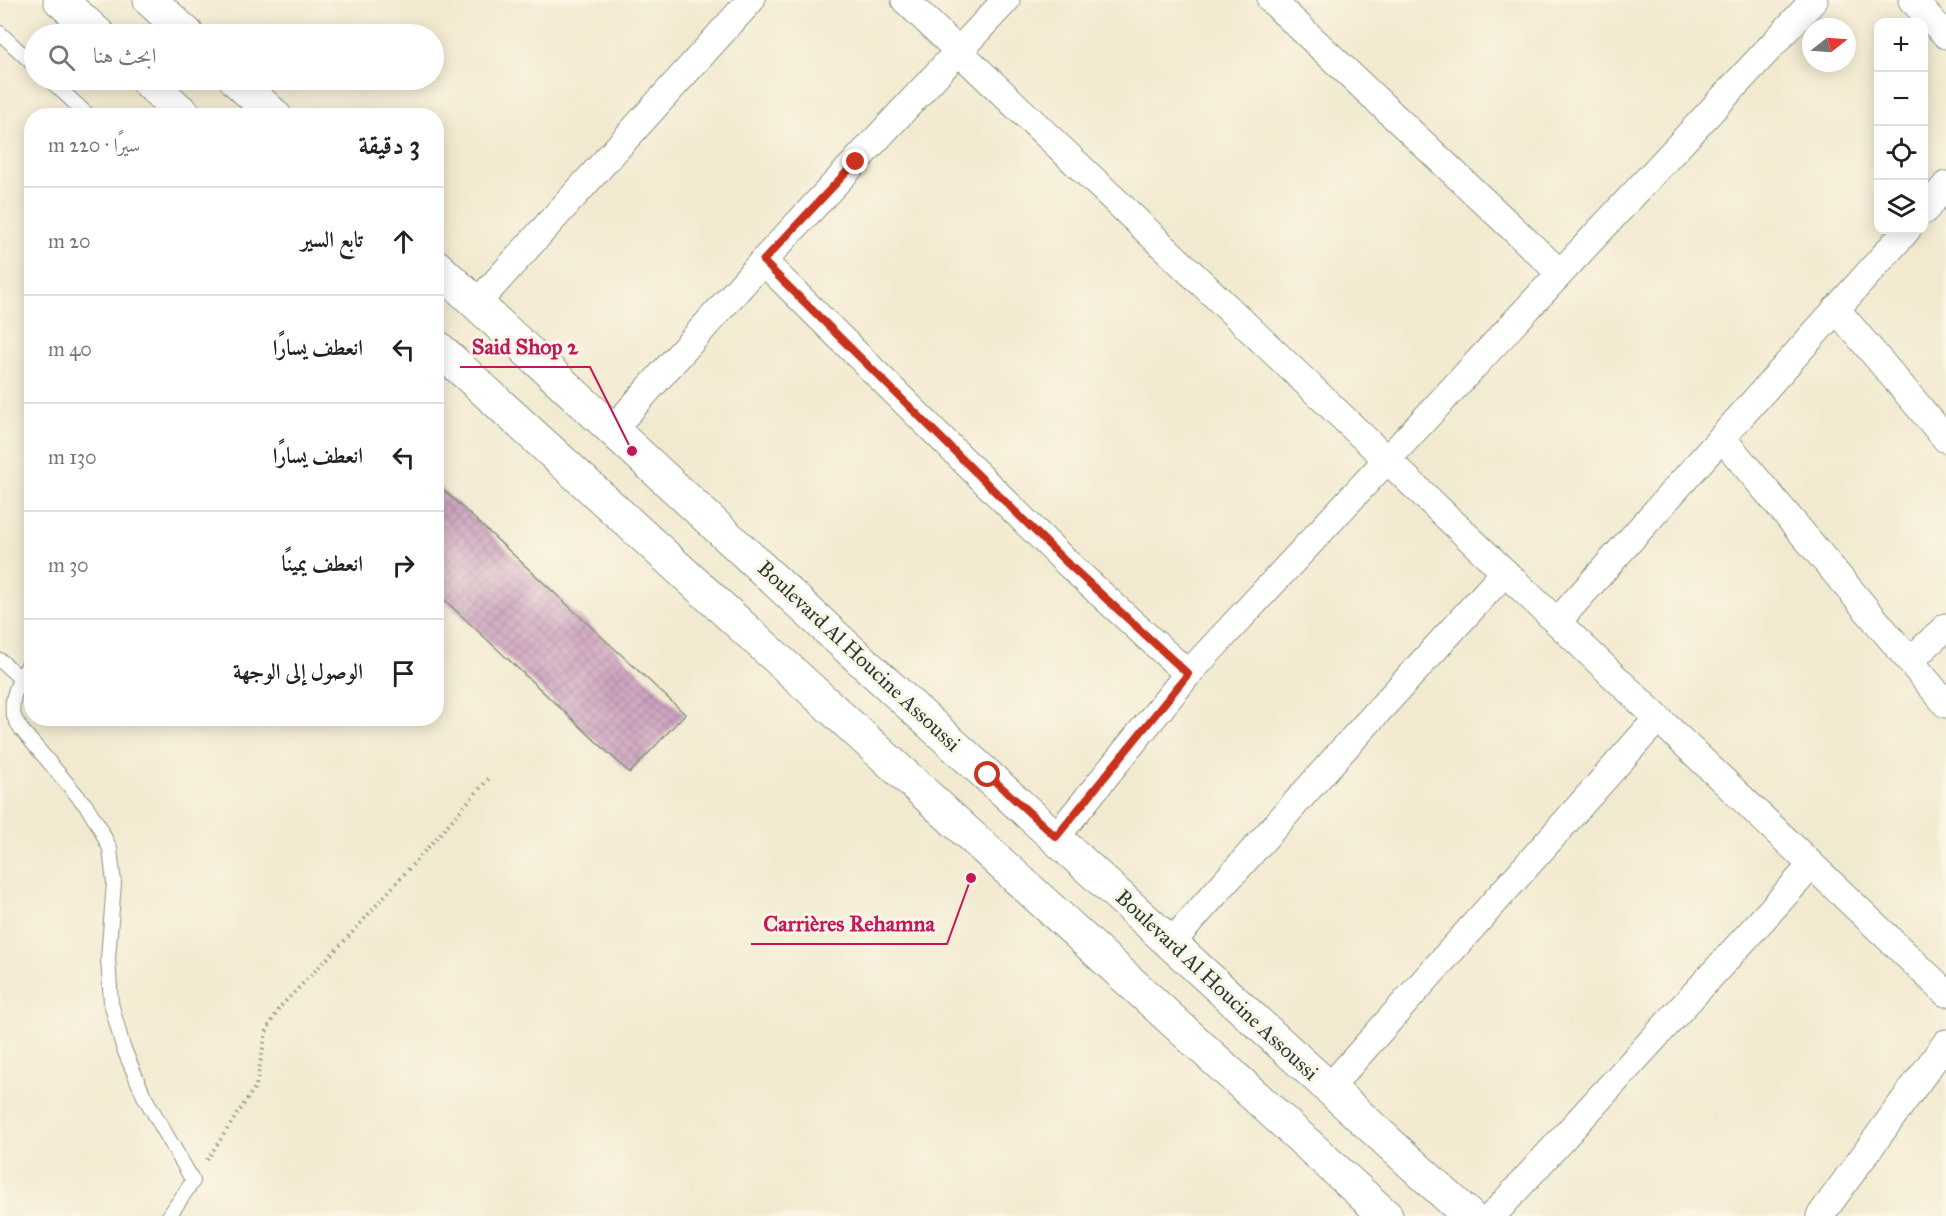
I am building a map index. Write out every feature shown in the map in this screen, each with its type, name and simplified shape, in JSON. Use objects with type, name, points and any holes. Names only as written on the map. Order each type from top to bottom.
[{"type":"street","points":[[60,0],[87,24]]},
{"type":"street","points":[[150,0],[177,24]]},
{"type":"street","points":[[477,303],[751,0]]},
{"type":"street","points":[[905,0],[1946,993]]},
{"type":"street","points":[[614,428],[763,261],[1006,0]]},
{"type":"street","points":[[1271,0],[1560,273]]},
{"type":"street","points":[[1056,837],[1188,674],[1814,0]]},
{"type":"street","points":[[1912,0],[1946,36]]},
{"type":"street","points":[[157,90],[177,108]]},
{"type":"street","points":[[247,90],[266,108]]},
{"type":"street","points":[[1557,622],[1903,234]]},
{"type":"street","points":[[763,261],[1065,561],[1188,674]]},
{"type":"street","name":"Boulevard Al Houcine Assoussi","points":[[444,273],[614,428],[838,639],[1469,1216]]},
{"type":"street","points":[[1836,309],[1946,439]]},
{"type":"street","points":[[444,353],[1386,1216]]},
{"type":"street","points":[[1722,438],[1946,704]]},
{"type":"street","points":[[1171,943],[1348,743],[1505,572]]},
{"type":"street","points":[[1910,661],[1946,627]]},
{"type":"street","points":[[1329,1088],[1658,718]]},
{"type":"street","points":[[1492,1216],[1812,865]]},
{"type":"street","points":[[1820,1216],[1946,1043]]},
{"type":"lane","points":[[0,33],[24,56]]},
{"type":"lane","points":[[61,90],[80,108]]},
{"type":"lane","points":[[0,660],[20,678]]},
{"type":"lane","points":[[24,672],[20,678],[13,714],[21,729],[87,807],[110,849],[114,883],[108,958],[111,1003],[123,1047],[144,1096],[194,1181],[169,1216]]},
{"type":"path","points":[[194,1181],[256,1086],[266,1032],[279,1008],[352,933],[491,776]]},
{"type":"building","points":[[444,490],[685,714],[630,773],[444,599]]},
{"type":"place","name":"Said Shop 2","points":[[632,451]]},
{"type":"place","name":"Carrières Rehamna","points":[[971,878]]},
{"type":"route","points":[[856,162],[763,261],[1065,561],[1188,674],[1056,837],[988,775]]}]
